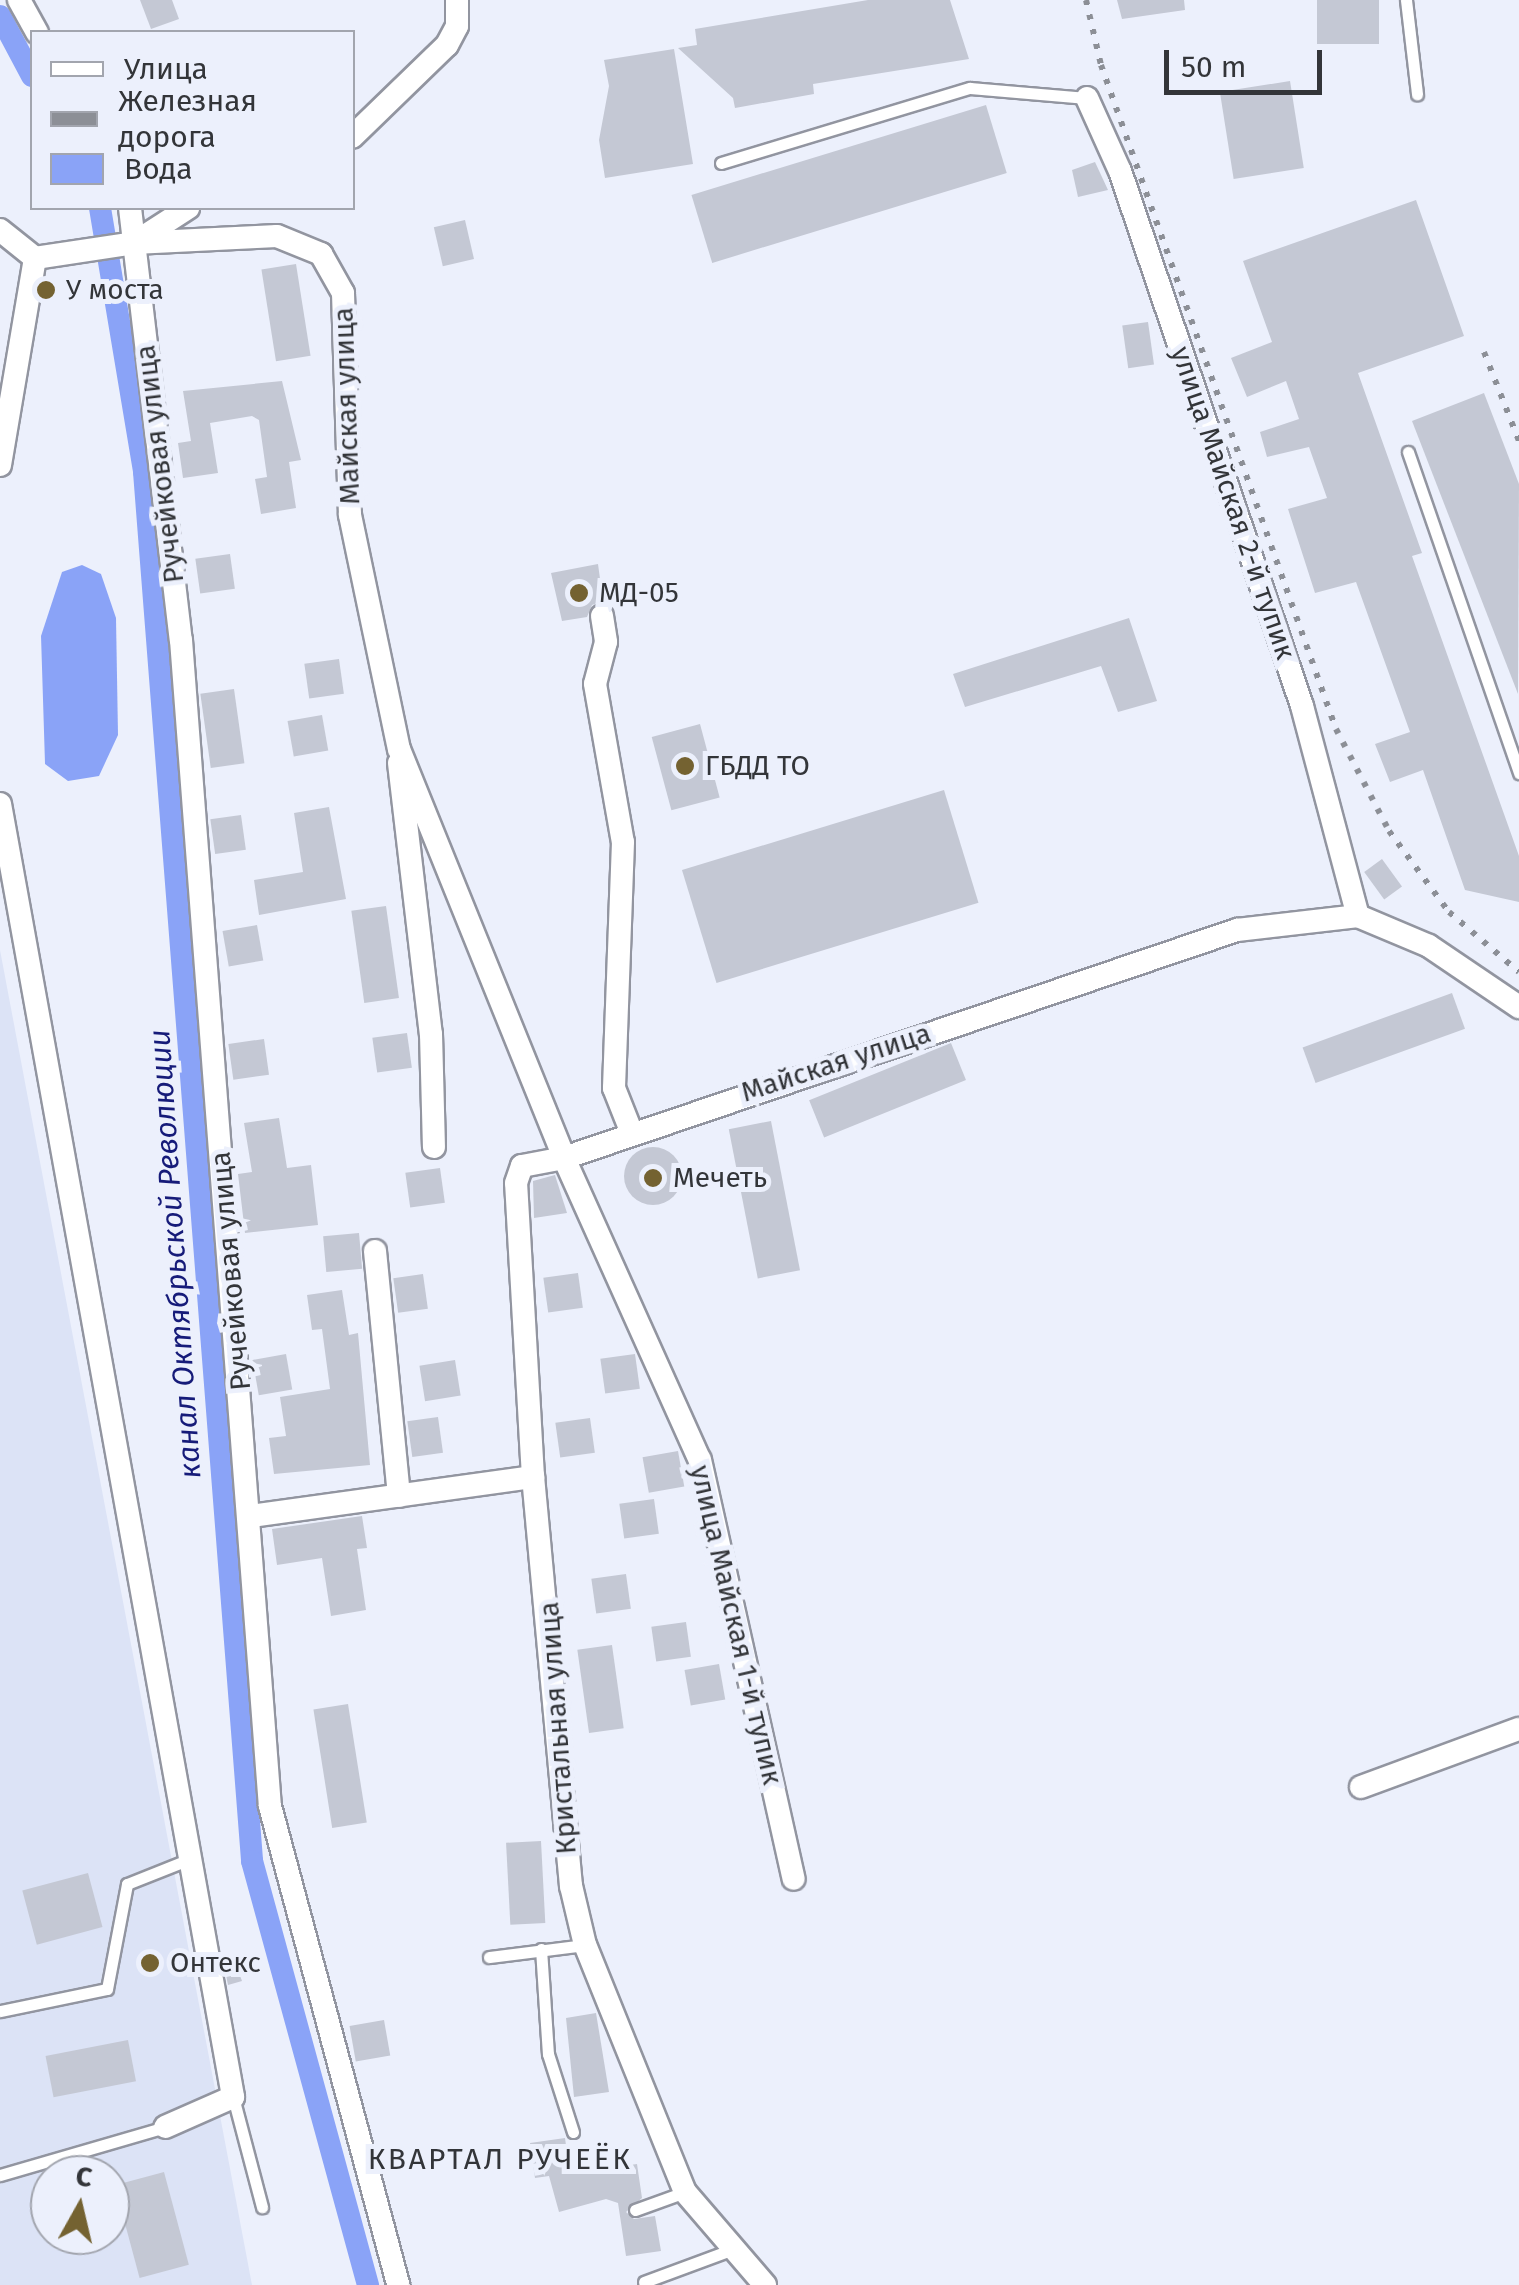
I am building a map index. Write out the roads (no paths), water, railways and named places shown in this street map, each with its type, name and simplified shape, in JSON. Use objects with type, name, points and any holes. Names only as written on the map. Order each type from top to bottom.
[{"type":"street","points":[[19,0],[36,30]]},
{"type":"street","points":[[355,133],[446,45],[457,26],[457,0]]},
{"type":"street","name":"улица Майская 2-й тупик","points":[[1087,98],[1120,171],[1302,706],[1358,916]]},
{"type":"street","name":"Ручейковая улица","points":[[130,210],[181,640],[251,1516],[270,1806],[398,2285]]},
{"type":"street","points":[[134,244],[185,210]]},
{"type":"street","points":[[0,230],[34,258],[0,465]]},
{"type":"street","name":"Майская улица","points":[[34,258],[134,244],[277,236],[321,254],[343,293],[350,515],[399,748],[404,847],[431,1034],[434,1147]]},
{"type":"street","points":[[602,616],[606,642],[595,684],[623,842],[614,1088],[631,1132]]},
{"type":"street","name":"Майская улица","points":[[399,748],[564,1158],[631,1132],[1236,930],[1358,916],[1429,946],[1519,1007]]},
{"type":"street","points":[[0,804],[233,2097],[165,2126]]},
{"type":"street","name":"Кристальная улица","points":[[564,1158],[522,1166],[516,1182],[532,1477],[568,1860],[585,1945],[685,2192],[765,2285]]},
{"type":"street","name":"улица Майская 1-й тупик","points":[[564,1158],[700,1460],[794,1879]]},
{"type":"street","points":[[375,1251],[399,1496]]},
{"type":"street","points":[[251,1516],[532,1477]]},
{"type":"street","points":[[1361,1786],[1519,1729]]},
{"type":"lane","points":[[1406,0],[1417,94]]},
{"type":"lane","points":[[722,163],[970,88],[1087,98]]},
{"type":"lane","points":[[1408,452],[1519,773]]},
{"type":"lane","points":[[0,2011],[107,1990],[127,1884],[190,1859]]},
{"type":"lane","points":[[489,1957],[585,1945]]},
{"type":"lane","points":[[541,1949],[548,2054],[573,2132]]},
{"type":"lane","points":[[233,2097],[262,2207]]},
{"type":"lane","points":[[0,2175],[165,2126]]},
{"type":"lane","points":[[635,2210],[685,2192]]},
{"type":"lane","points":[[644,2282],[736,2248]]},
{"type":"water","points":[[82,565],[101,574],[116,618],[118,735],[99,776],[68,781],[45,764],[41,636],[62,572]]},
{"type":"waterway","name":"канал Октябрьской Революции","points":[[0,16],[30,72]]},
{"type":"waterway","name":"канал Октябрьской Революции","points":[[100,210],[144,472],[252,1861],[368,2285]]},
{"type":"railway","points":[[1086,0],[1101,65],[1336,729],[1389,831],[1449,912],[1519,972]]},
{"type":"railway","points":[[1484,352],[1519,441]]},
{"type":"place","name":"У моста","points":[[46,290]]},
{"type":"place","name":"МД-05","points":[[579,593]]},
{"type":"place","name":"ГБДД ТО","points":[[685,766]]},
{"type":"place","name":"Мечеть","points":[[653,1178]]},
{"type":"place","name":"Онтекс","points":[[150,1963]]},
{"type":"district","name":"КВАРТАЛ РУЧЕЁК","points":[[500,2159]]}]
